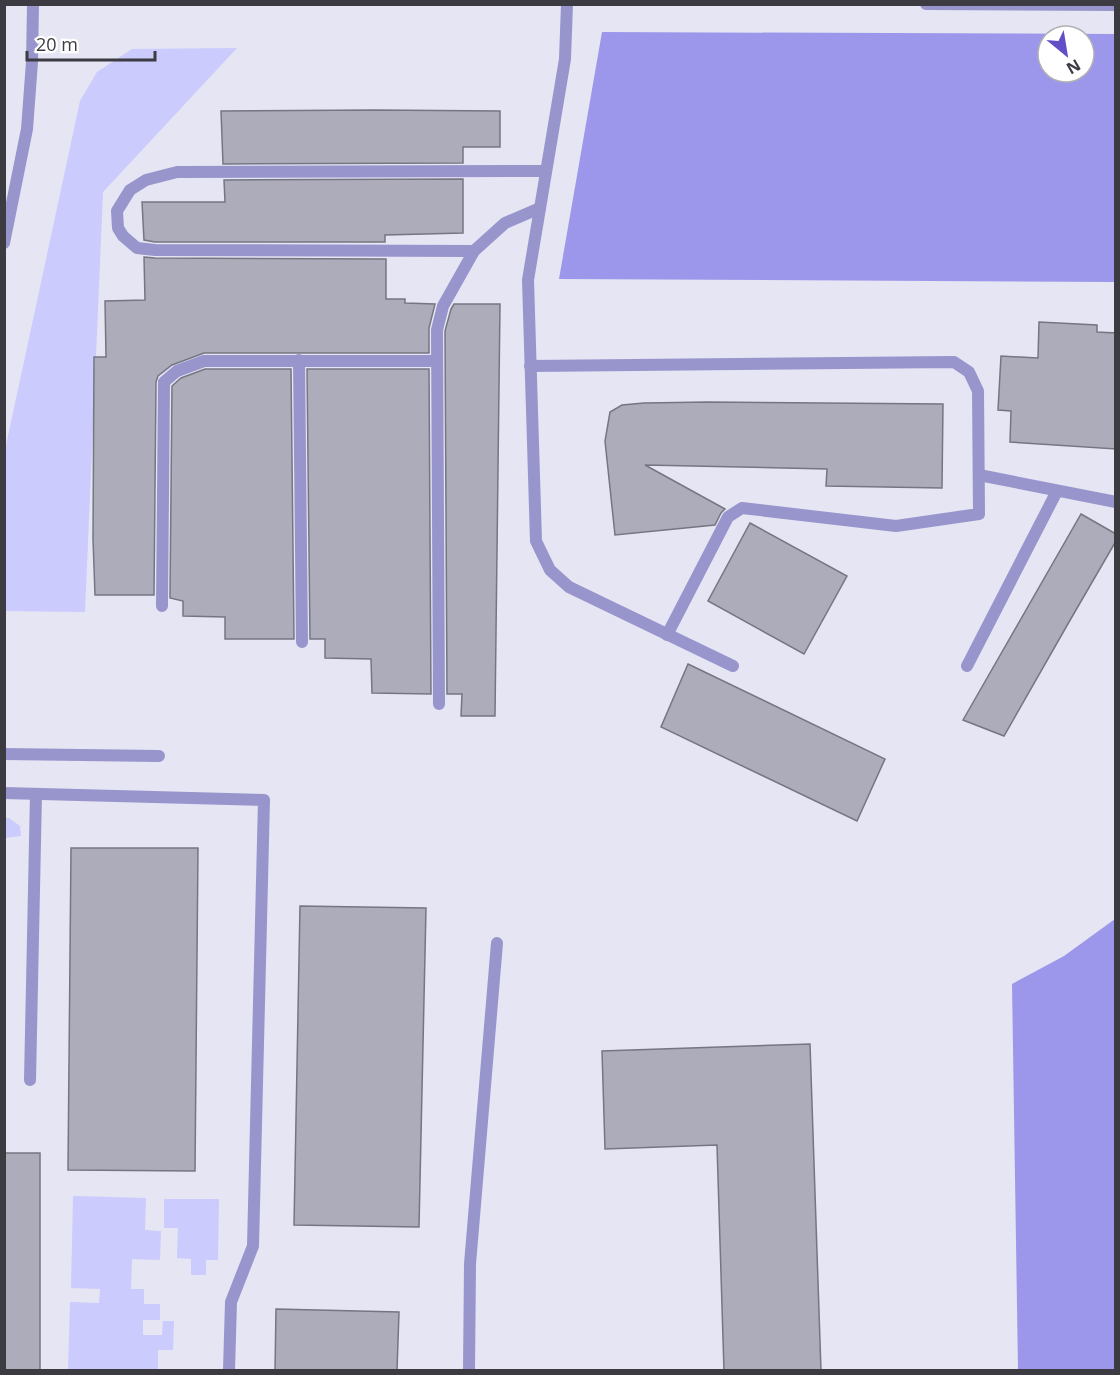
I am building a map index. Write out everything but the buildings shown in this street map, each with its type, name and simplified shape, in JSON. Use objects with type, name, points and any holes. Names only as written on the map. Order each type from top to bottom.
[{"type":"street","points":[[4,243],[27,129],[33,4]]},
{"type":"street","points":[[567,4],[565,59],[528,280],[536,541],[550,570],[569,588],[733,666]]},
{"type":"street","points":[[926,4],[1116,5]]},
{"type":"street","points":[[474,251],[137,248],[123,236],[118,228],[117,211],[130,190],[146,180],[177,172],[546,171]]},
{"type":"street","points":[[440,704],[437,330],[443,306],[474,251],[505,223],[540,208]]},
{"type":"street","points":[[300,360],[302,642]]},
{"type":"street","points":[[162,606],[164,382],[177,371],[204,361],[437,361]]},
{"type":"street","points":[[530,366],[954,362],[969,372],[978,391],[979,514],[896,526],[741,508],[728,517],[667,635]]},
{"type":"street","points":[[979,475],[1116,502]]},
{"type":"street","points":[[967,666],[1057,491]]},
{"type":"street","points":[[4,754],[159,756]]},
{"type":"street","points":[[4,794],[264,800],[253,1246],[231,1302],[229,1371]]},
{"type":"street","points":[[30,1080],[36,794]]},
{"type":"street","points":[[470,1371],[470,1264],[496,943]]},
{"type":"shaded area","points":[[602,32],[1036,34],[1036,84],[1096,84],[1096,34],[1115,34],[1115,282],[559,279]]},
{"type":"shaded area","points":[[237,48],[103,192],[85,612],[5,611],[5,450],[80,101],[97,72],[132,49]]},
{"type":"shaded area","points":[[4,818],[9,818],[20,826],[21,836],[5,838]]},
{"type":"shaded area","points":[[1115,919],[1115,1370],[1018,1370],[1012,984],[1064,956]]},
{"type":"shaded area","points":[[73,1196],[146,1198],[145,1230],[161,1231],[160,1260],[132,1259],[131,1289],[144,1289],[144,1304],[160,1304],[160,1320],[143,1320],[143,1335],[162,1335],[163,1321],[174,1321],[173,1350],[158,1350],[158,1370],[68,1370],[70,1302],[99,1303],[100,1289],[71,1288]]},
{"type":"shaded area","points":[[164,1199],[219,1199],[218,1260],[206,1260],[206,1275],[191,1275],[191,1259],[177,1258],[178,1228],[164,1228]]}]
